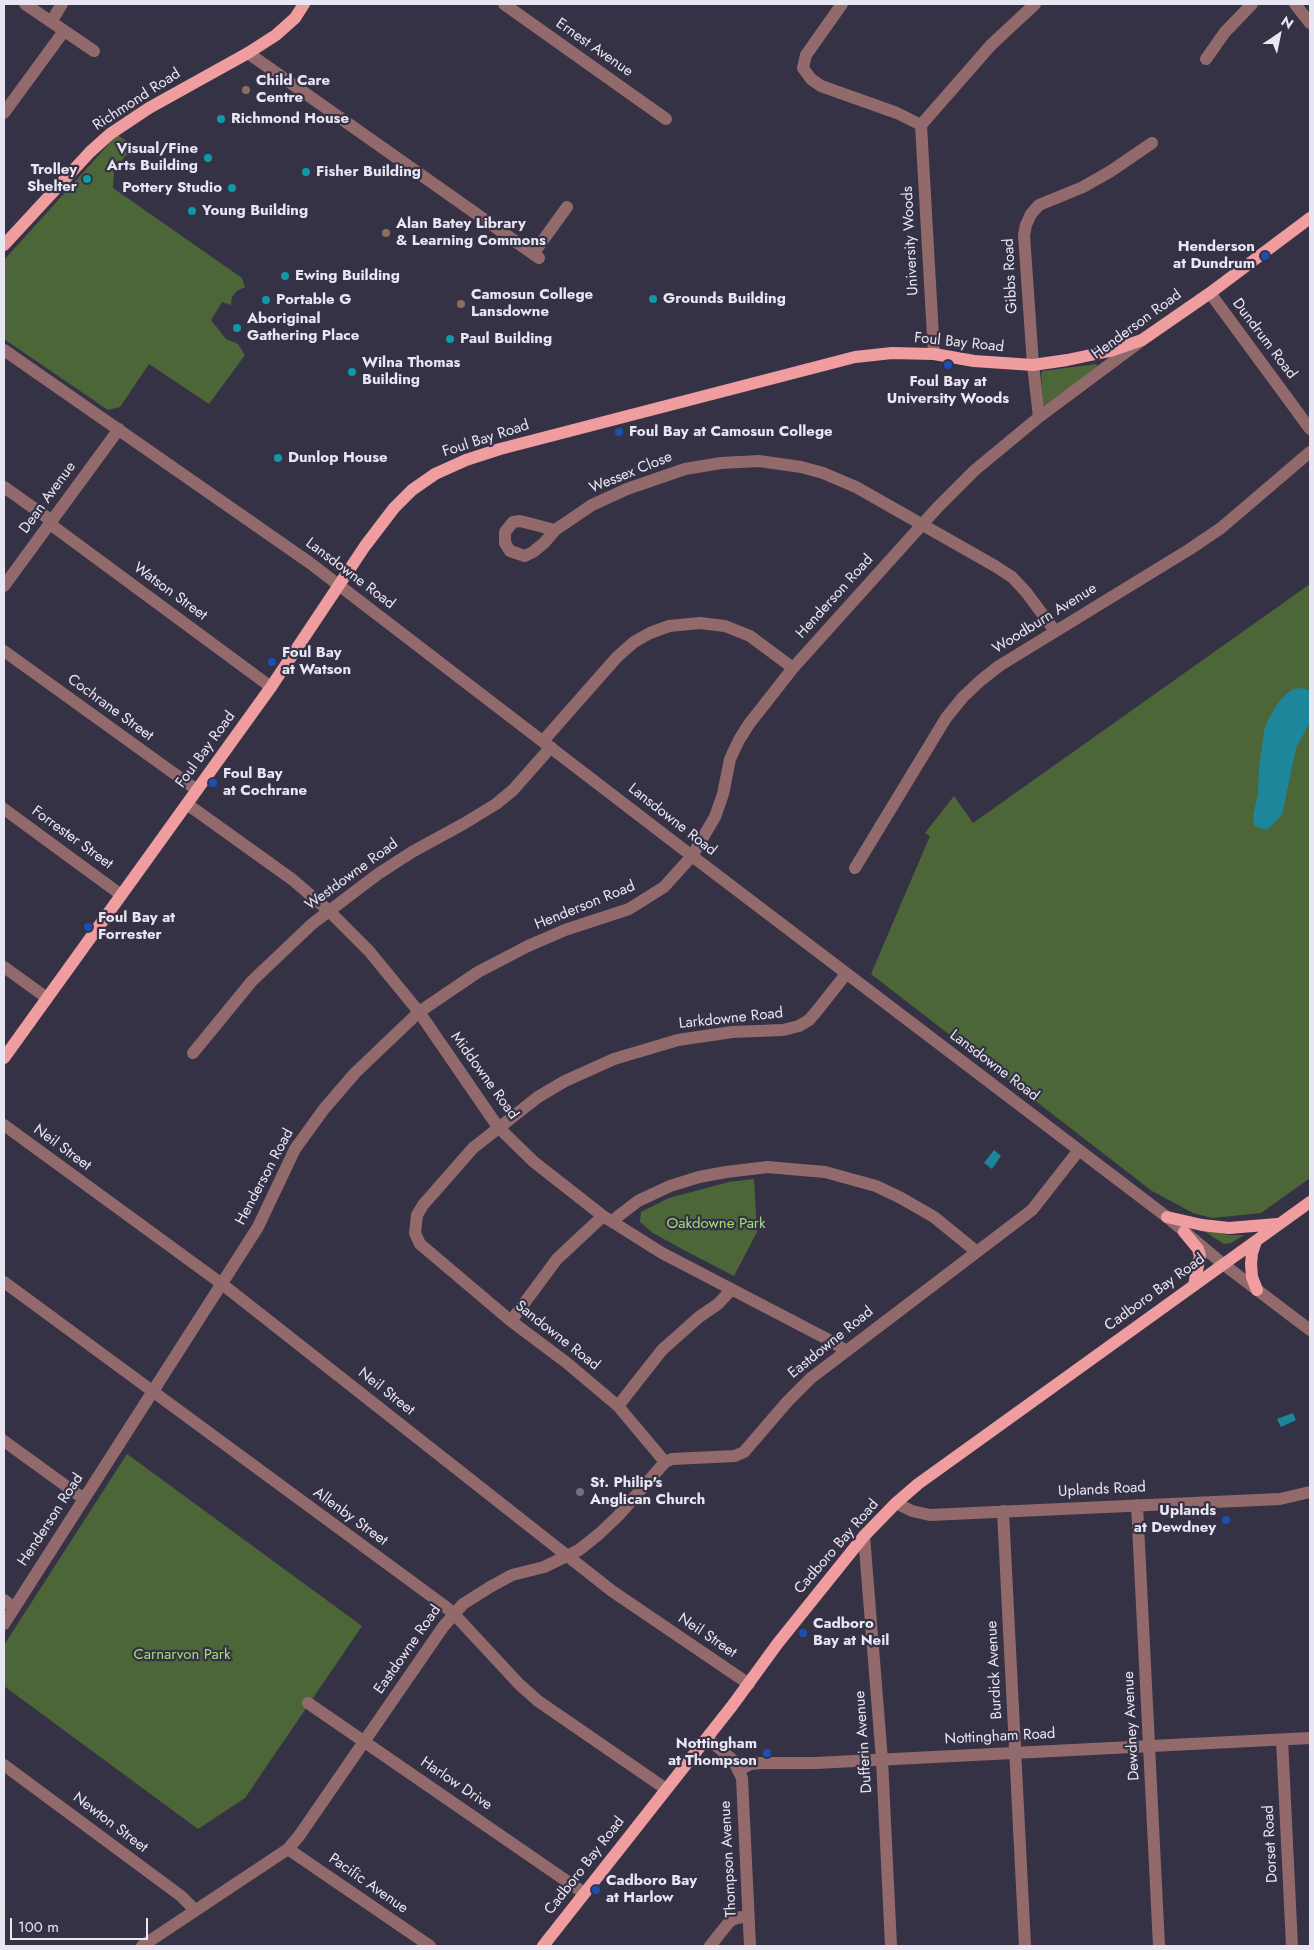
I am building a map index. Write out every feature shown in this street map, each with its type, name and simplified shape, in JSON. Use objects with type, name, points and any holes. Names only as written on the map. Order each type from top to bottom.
[{"type":"main road","name":"Richmond Road","points":[[4,246],[90,152],[110,134],[149,108],[248,53],[286,26],[304,4]]},
{"type":"main road","name":"Henderson Road","points":[[1142,340],[1210,293],[1310,218]]},
{"type":"main road","name":"Foul Bay Road","points":[[4,1058],[120,894],[188,804],[272,687],[351,565],[394,508],[412,490],[435,474],[461,462],[500,449],[855,357],[892,353],[934,354],[974,362],[1033,365],[1090,356],[1142,340]]},
{"type":"main road","name":"Cadboro Bay Road","points":[[543,1946],[749,1684],[778,1643],[864,1536],[896,1503],[918,1484],[1310,1202]]},
{"type":"main road","points":[[1167,1217],[1202,1225],[1229,1228],[1280,1224]]},
{"type":"main road","points":[[1184,1232],[1198,1249],[1200,1256],[1194,1285]]},
{"type":"main road","points":[[1256,1241],[1251,1264],[1252,1277],[1257,1290]]},
{"type":"street","points":[[25,4],[94,51]]},
{"type":"street","points":[[51,22],[62,4]]},
{"type":"street","name":"Ernest Avenue","points":[[504,4],[666,119]]},
{"type":"street","points":[[842,4],[806,55],[804,68],[811,79],[821,86],[897,113],[921,125],[991,45],[1035,4]]},
{"type":"street","points":[[1206,59],[1225,32],[1252,4]]},
{"type":"street","points":[[1294,4],[1310,23]]},
{"type":"street","points":[[4,113],[64,31]]},
{"type":"street","points":[[248,53],[536,256],[567,207]]},
{"type":"street","name":"University Woods","points":[[921,125],[934,354]]},
{"type":"street","name":"Gibbs Road","points":[[1039,417],[1033,365],[1024,235],[1026,225],[1031,214],[1039,205],[1083,187],[1111,171],[1152,143]]},
{"type":"street","name":"Dundrum Road","points":[[1210,293],[1310,429]]},
{"type":"street","name":"Henderson Road","points":[[4,1624],[9,1604],[84,1499],[258,1228],[291,1157],[311,1126],[355,1073],[419,1012],[478,972],[565,930],[629,909],[664,886],[692,856],[715,818],[723,794],[730,759],[739,740],[749,724],[793,668],[922,524],[975,470],[1039,417],[1142,340]]},
{"type":"street","name":"Lansdowne Road","points":[[4,350],[310,563],[846,974],[1167,1217],[1223,1264],[1310,1330]]},
{"type":"street","name":"Dean Avenue","points":[[4,586],[119,430]]},
{"type":"street","name":"Woodburn Avenue","points":[[855,868],[932,740],[946,718],[963,697],[999,666],[1190,549],[1220,528],[1310,452]]},
{"type":"street","name":"Wessex Close","points":[[555,530],[592,505],[626,489],[685,469],[721,463],[759,461],[802,467],[832,476],[856,487],[1012,577],[1026,592],[1055,631]]},
{"type":"street","name":"Watson Street","points":[[4,487],[272,687]]},
{"type":"street","name":"Westdowne Road","points":[[193,1052],[252,980],[278,954],[329,910],[378,874],[412,852],[466,823],[496,804],[513,790],[547,744],[617,657],[634,642],[650,633],[669,626],[700,623],[725,626],[750,636],[793,668]]},
{"type":"street","name":"Cochrane Street","points":[[4,651],[197,790]]},
{"type":"street","name":"Middowne Road","points":[[188,804],[292,880],[329,910],[369,951],[419,1012],[498,1127],[534,1162],[608,1219],[662,1253],[845,1350]]},
{"type":"street","name":"Forrester Street","points":[[4,808],[120,894]]},
{"type":"street","points":[[4,967],[47,998]]},
{"type":"street","name":"Larkdowne Road","points":[[420,1244],[415,1233],[415,1224],[417,1215],[423,1205],[473,1148],[538,1097],[564,1081],[614,1059],[678,1040],[732,1032],[783,1030],[799,1026],[809,1020],[846,974]]},
{"type":"street","name":"Neil Street","points":[[4,1125],[222,1284],[612,1591],[749,1684]]},
{"type":"street","name":"Eastdowne Road","points":[[143,1946],[288,1849],[299,1836],[453,1613],[490,1587],[512,1576],[568,1557],[588,1543],[610,1524],[665,1462],[672,1459],[735,1456],[744,1452],[797,1391],[845,1350],[1032,1210],[1079,1150]]},
{"type":"street","points":[[511,1321],[557,1259],[608,1219],[638,1200],[670,1186],[699,1177],[761,1168],[825,1172],[876,1186],[902,1198],[934,1217],[977,1252]]},
{"type":"street","name":"Sandowne Road","points":[[420,1244],[511,1321],[618,1406],[665,1462]]},
{"type":"street","name":"Allenby Street","points":[[4,1282],[453,1613],[519,1684],[538,1700],[666,1789]]},
{"type":"street","points":[[618,1406],[662,1350],[699,1317],[718,1304],[731,1290]]},
{"type":"street","points":[[4,1441],[84,1499]]},
{"type":"street","name":"Uplands Road","points":[[896,1503],[912,1511],[930,1516],[1280,1499],[1310,1492]]},
{"type":"street","name":"Dewdney Avenue","points":[[1137,1505],[1159,1946]]},
{"type":"street","name":"Burdick Avenue","points":[[1003,1511],[1025,1946]]},
{"type":"street","name":"Dufferin Avenue","points":[[864,1536],[882,1760],[891,1946]]},
{"type":"street","name":"Harlow Drive","points":[[308,1703],[584,1894]]},
{"type":"street","points":[[707,1738],[733,1760],[739,1770]]},
{"type":"street","name":"Nottingham Road","points":[[739,1770],[751,1764],[761,1763],[882,1760],[1310,1738]]},
{"type":"street","name":"Dorset Road","points":[[1282,1740],[1292,1946]]},
{"type":"street","name":"Newton Street","points":[[4,1765],[181,1896],[195,1910]]},
{"type":"street","name":"Thompson Avenue","points":[[739,1770],[743,1801],[750,1946]]},
{"type":"street","name":"Pacific Avenue","points":[[288,1849],[430,1946]]},
{"type":"street","points":[[710,1946],[730,1921],[748,1916]]},
{"type":"green space","points":[[117,135],[138,148],[135,153],[125,156],[114,172],[113,188],[242,278],[245,287],[237,291],[232,297],[231,305],[222,302],[211,320],[226,339],[238,344],[245,355],[209,404],[149,364],[120,407],[108,410],[4,339],[4,260]]},
{"type":"green space","points":[[1096,364],[1098,366],[1045,405],[1043,403],[1041,373],[1043,371]]},
{"type":"green space","points":[[1310,584],[1310,1178],[1261,1213],[1212,1218],[1193,1213],[1152,1191],[871,974],[930,836],[925,833],[954,796],[973,823]]},
{"type":"green space","name":"Oakdowne Park","points":[[754,1179],[757,1232],[734,1276],[653,1233],[640,1222],[641,1212],[669,1198],[729,1182]]},
{"type":"green space","points":[[1205,1229],[1228,1235],[1244,1235],[1231,1243],[1224,1244],[1204,1231]]},
{"type":"green space","name":"Carnarvon Park","points":[[127,1454],[362,1626],[245,1798],[198,1829],[4,1686],[4,1645]]},
{"type":"water","points":[[1302,688],[1310,691],[1310,722],[1296,748],[1282,815],[1268,829],[1261,829],[1254,825],[1253,816],[1258,794],[1259,767],[1265,726],[1277,704],[1285,695],[1293,689]]},
{"type":"water","points":[[994,1150],[1001,1156],[992,1169],[984,1163]]},
{"type":"water","points":[[1293,1413],[1296,1420],[1281,1427],[1277,1419]]},
{"type":"place","name":"Child Care Centre","points":[[246,90]]},
{"type":"place","name":"Richmond House","points":[[221,119]]},
{"type":"place","name":"Visual/Fine Arts Building","points":[[208,158]]},
{"type":"place","name":"Fisher Building","points":[[306,172]]},
{"type":"place","name":"Trolley Shelter","points":[[87,179]]},
{"type":"place","name":"Pottery Studio","points":[[232,188]]},
{"type":"place","name":"Young Building","points":[[192,211]]},
{"type":"place","name":"Alan Batey Library & Learning Commons","points":[[386,233]]},
{"type":"place","name":"Henderson at Dundrum","points":[[1265,256]]},
{"type":"place","name":"Ewing Building","points":[[285,276]]},
{"type":"place","name":"Grounds Building","points":[[653,299]]},
{"type":"place","name":"Portable G","points":[[266,300]]},
{"type":"place","name":"Camosun College Lansdowne","points":[[461,304]]},
{"type":"place","name":"Aboriginal Gathering Place","points":[[237,328]]},
{"type":"place","name":"Paul Building","points":[[450,339]]},
{"type":"place","name":"Foul Bay at University Woods","points":[[948,365]]},
{"type":"place","name":"Wilna Thomas Building","points":[[352,372]]},
{"type":"place","name":"Foul Bay at Camosun College","points":[[619,432]]},
{"type":"place","name":"Dunlop House","points":[[278,458]]},
{"type":"place","name":"Foul Bay at Watson","points":[[272,662]]},
{"type":"place","name":"Foul Bay at Cochrane","points":[[213,783]]},
{"type":"place","name":"Foul Bay at Forrester","points":[[88,927]]},
{"type":"place","name":"St. Philip's Anglican Church","points":[[580,1492]]},
{"type":"place","name":"Uplands at Dewdney","points":[[1226,1520]]},
{"type":"place","name":"Cadboro Bay at Neil","points":[[803,1633]]},
{"type":"place","name":"Nottingham at Thompson","points":[[767,1753]]},
{"type":"place","name":"Cadboro Bay at Harlow","points":[[596,1890]]}]
